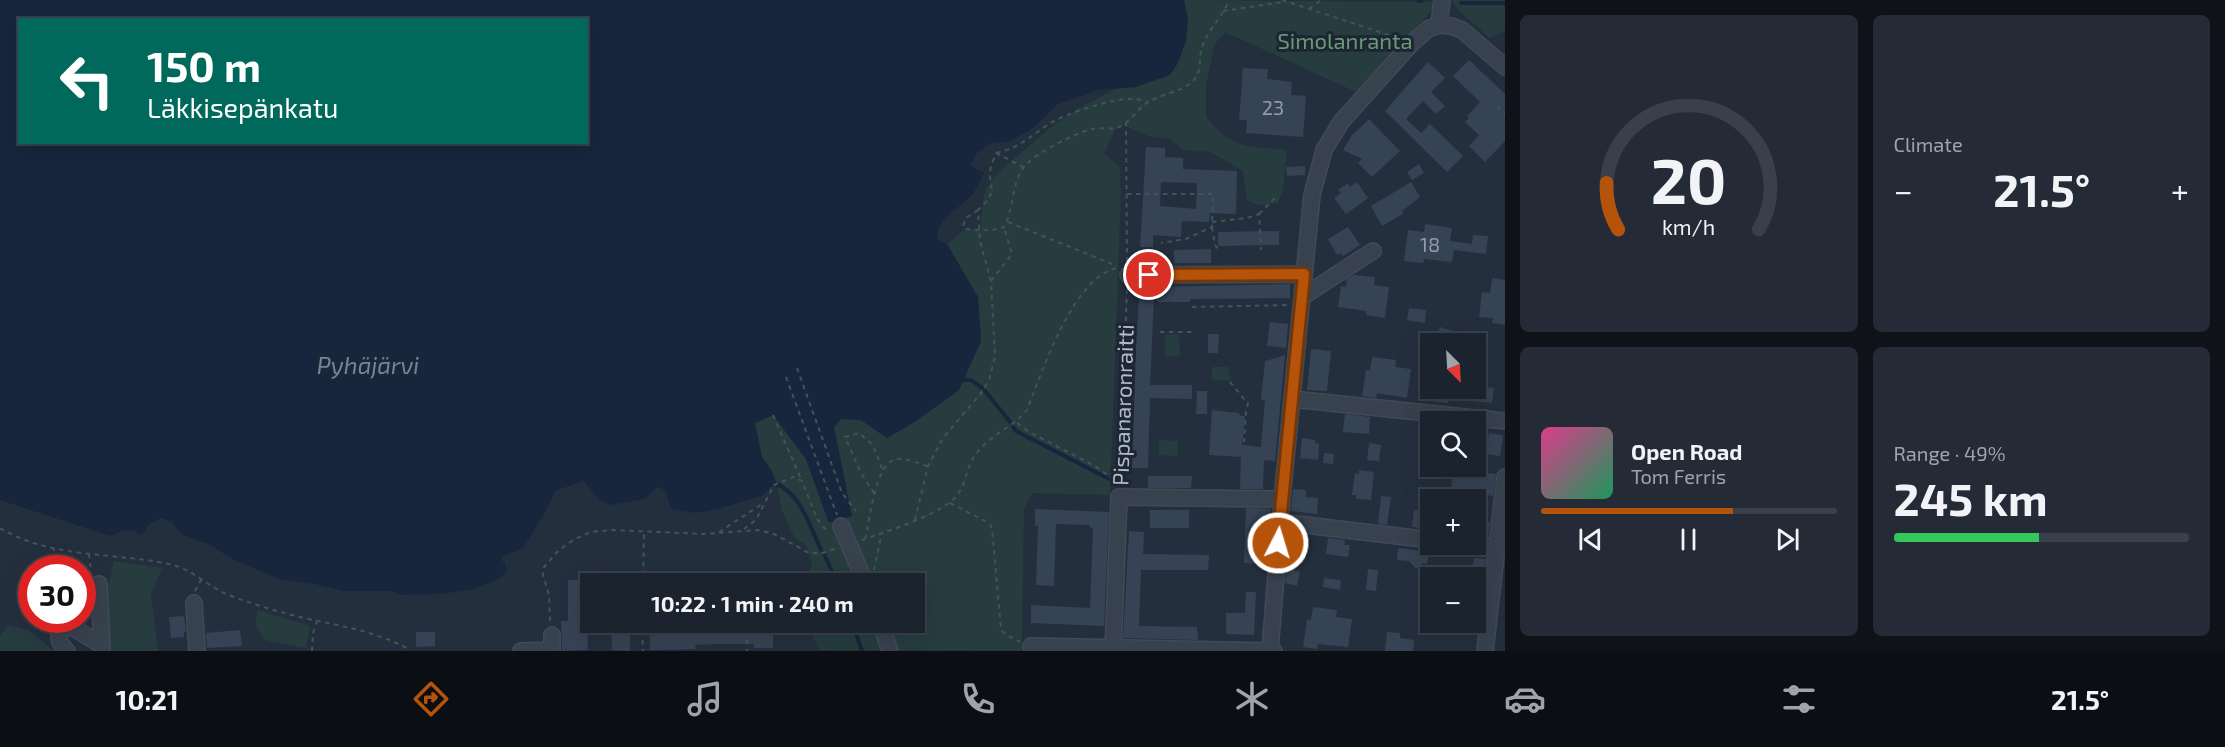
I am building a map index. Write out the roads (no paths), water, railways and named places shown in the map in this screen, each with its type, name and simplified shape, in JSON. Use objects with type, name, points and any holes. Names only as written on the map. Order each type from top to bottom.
[{"type":"street","points":[[1439,25],[1442,0]]},
{"type":"street","points":[[1031,646],[1113,650],[1272,651],[1280,522],[1292,399],[1295,301],[1304,274],[1312,195],[1324,150],[1341,122],[1412,43],[1428,29],[1439,25],[1462,30],[1505,67]]},
{"type":"street","points":[[1295,301],[1373,251]]},
{"type":"street","points":[[1123,271],[1304,274]]},
{"type":"street","points":[[1292,399],[1505,421]]},
{"type":"street","points":[[1485,651],[1500,548],[1505,477]]},
{"type":"street","name":"Pispanaronraitti","points":[[1113,650],[1119,491],[1282,499]]},
{"type":"street","points":[[1280,522],[1420,539]]},
{"type":"street","points":[[836,530],[850,544],[862,573]]},
{"type":"street","points":[[99,584],[102,648]]},
{"type":"street","points":[[194,603],[197,651]]},
{"type":"street","points":[[67,651],[58,638],[60,631],[70,626],[102,648]]},
{"type":"street","points":[[884,633],[890,651]]},
{"type":"street","points":[[521,651],[552,646]]},
{"type":"water","name":"Pyhäjärvi","points":[[0,0],[1184,0],[1188,20],[1186,41],[1178,63],[1170,75],[1136,87],[1099,90],[1058,104],[1032,129],[1008,142],[990,143],[977,153],[970,166],[984,173],[971,196],[944,220],[937,239],[947,244],[978,297],[981,341],[959,390],[913,423],[887,438],[861,420],[841,419],[834,427],[852,516],[829,523],[806,459],[773,415],[755,423],[762,457],[772,471],[775,482],[763,495],[722,508],[696,513],[671,509],[665,490],[657,487],[645,499],[610,505],[600,500],[583,481],[555,491],[546,511],[523,548],[501,557],[505,563],[506,572],[499,579],[469,590],[440,594],[400,595],[392,591],[343,591],[279,579],[234,560],[208,544],[181,534],[172,522],[161,518],[147,526],[141,535],[129,530],[110,536],[0,500]]},
{"type":"waterway","points":[[1417,0],[1421,1]]},
{"type":"waterway","points":[[1461,3],[1505,3]]},
{"type":"waterway","points":[[963,380],[971,380],[982,388]]},
{"type":"waterway","points":[[985,391],[1011,423]]},
{"type":"waterway","points":[[1013,427],[1016,431],[1119,484]]},
{"type":"waterway","points":[[774,483],[783,487],[797,502],[821,550]]},
{"type":"waterway","points":[[824,554],[833,573]]},
{"type":"waterway","points":[[856,633],[862,651]]},
{"type":"park label","name":"Simolanranta","points":[[1345,41]]}]
